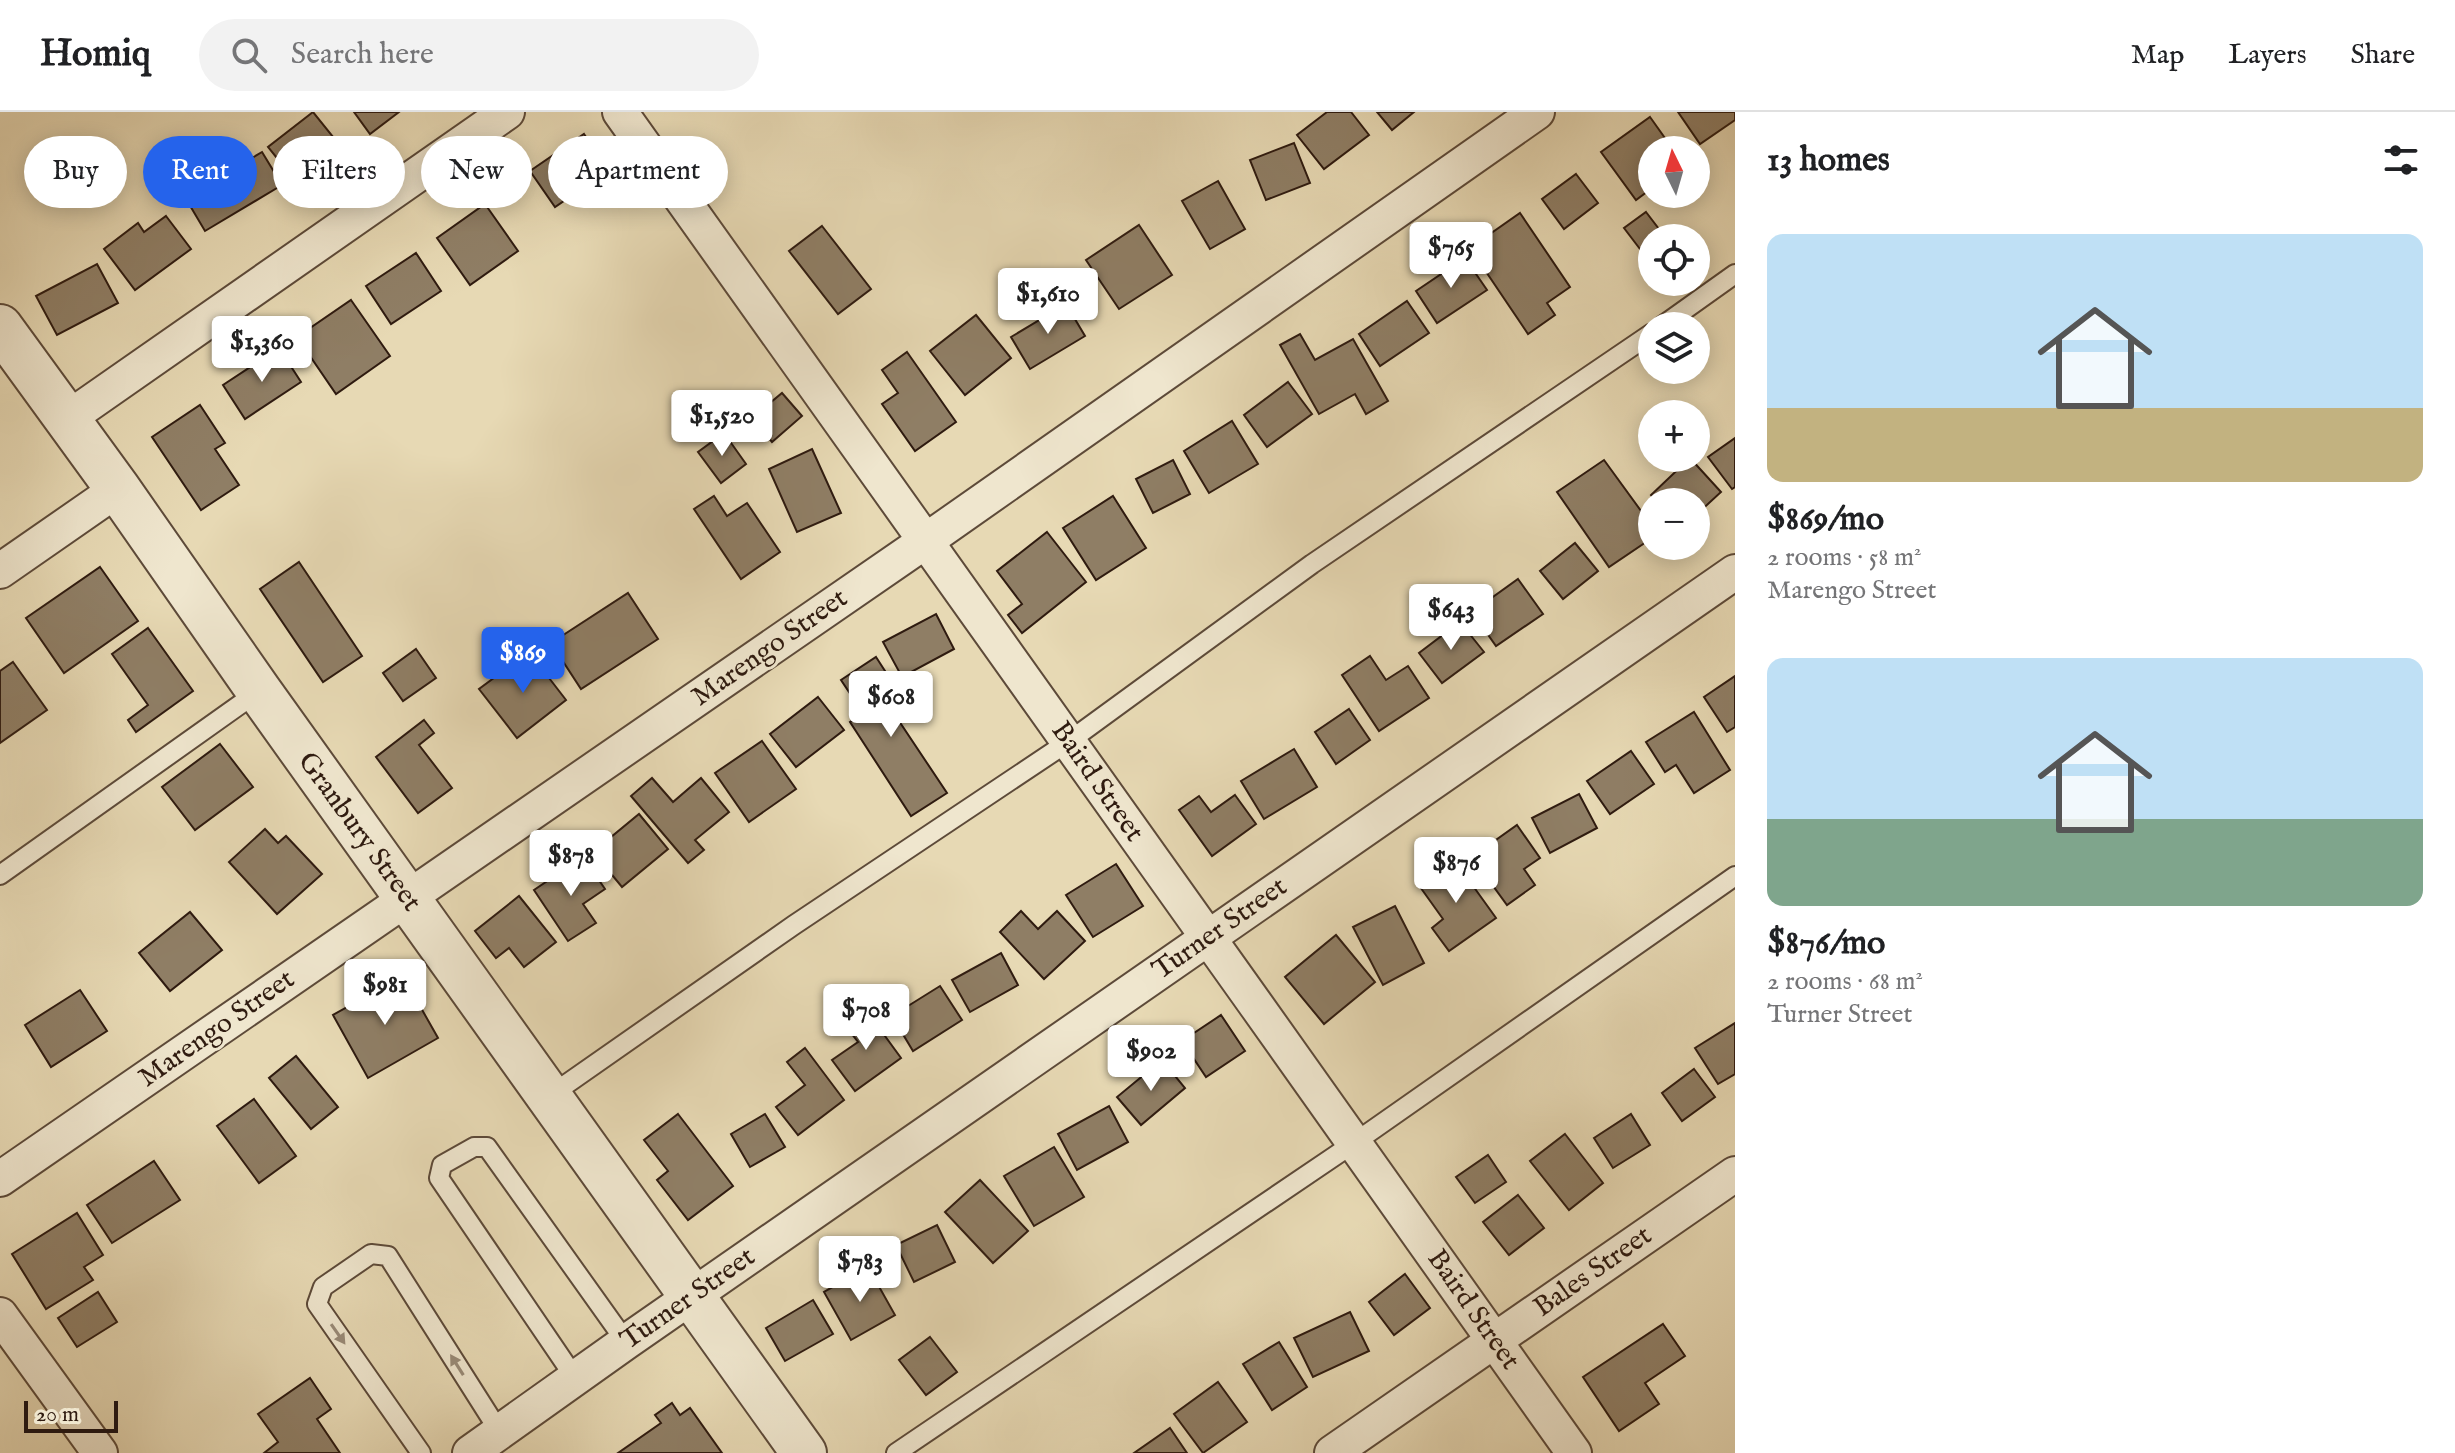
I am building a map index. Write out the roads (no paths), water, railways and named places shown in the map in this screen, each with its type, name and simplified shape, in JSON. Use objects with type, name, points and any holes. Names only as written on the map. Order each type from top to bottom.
[{"type":"street","points":[[67,419],[507,112]]},
{"type":"street","name":"Baird Street","points":[[620,112],[1574,1453]]},
{"type":"street","name":"Marengo Street","points":[[0,1179],[927,540],[1537,112]]},
{"type":"street","name":"Granbury Street","points":[[0,327],[804,1453]]},
{"type":"street","points":[[0,571],[118,489]]},
{"type":"street","name":"Turner Street","points":[[470,1453],[691,1296],[1735,572]]},
{"type":"street","name":"Bales Street","points":[[1332,1453],[1735,1174]]},
{"type":"street","points":[[0,1315],[100,1453]]},
{"type":"lane","points":[[1682,312],[1735,274]]},
{"type":"lane","points":[[548,1097],[794,925],[1068,742],[1312,564],[1638,343]]},
{"type":"lane","points":[[0,875],[259,691]]},
{"type":"lane","points":[[896,1453],[1354,1143],[1735,876]]},
{"type":"lane","points":[[575,1378],[439,1178],[442,1165],[474,1147],[487,1147],[626,1342]]},
{"type":"lane","points":[[421,1453],[317,1304],[323,1287],[371,1254],[388,1256],[499,1431]]}]
